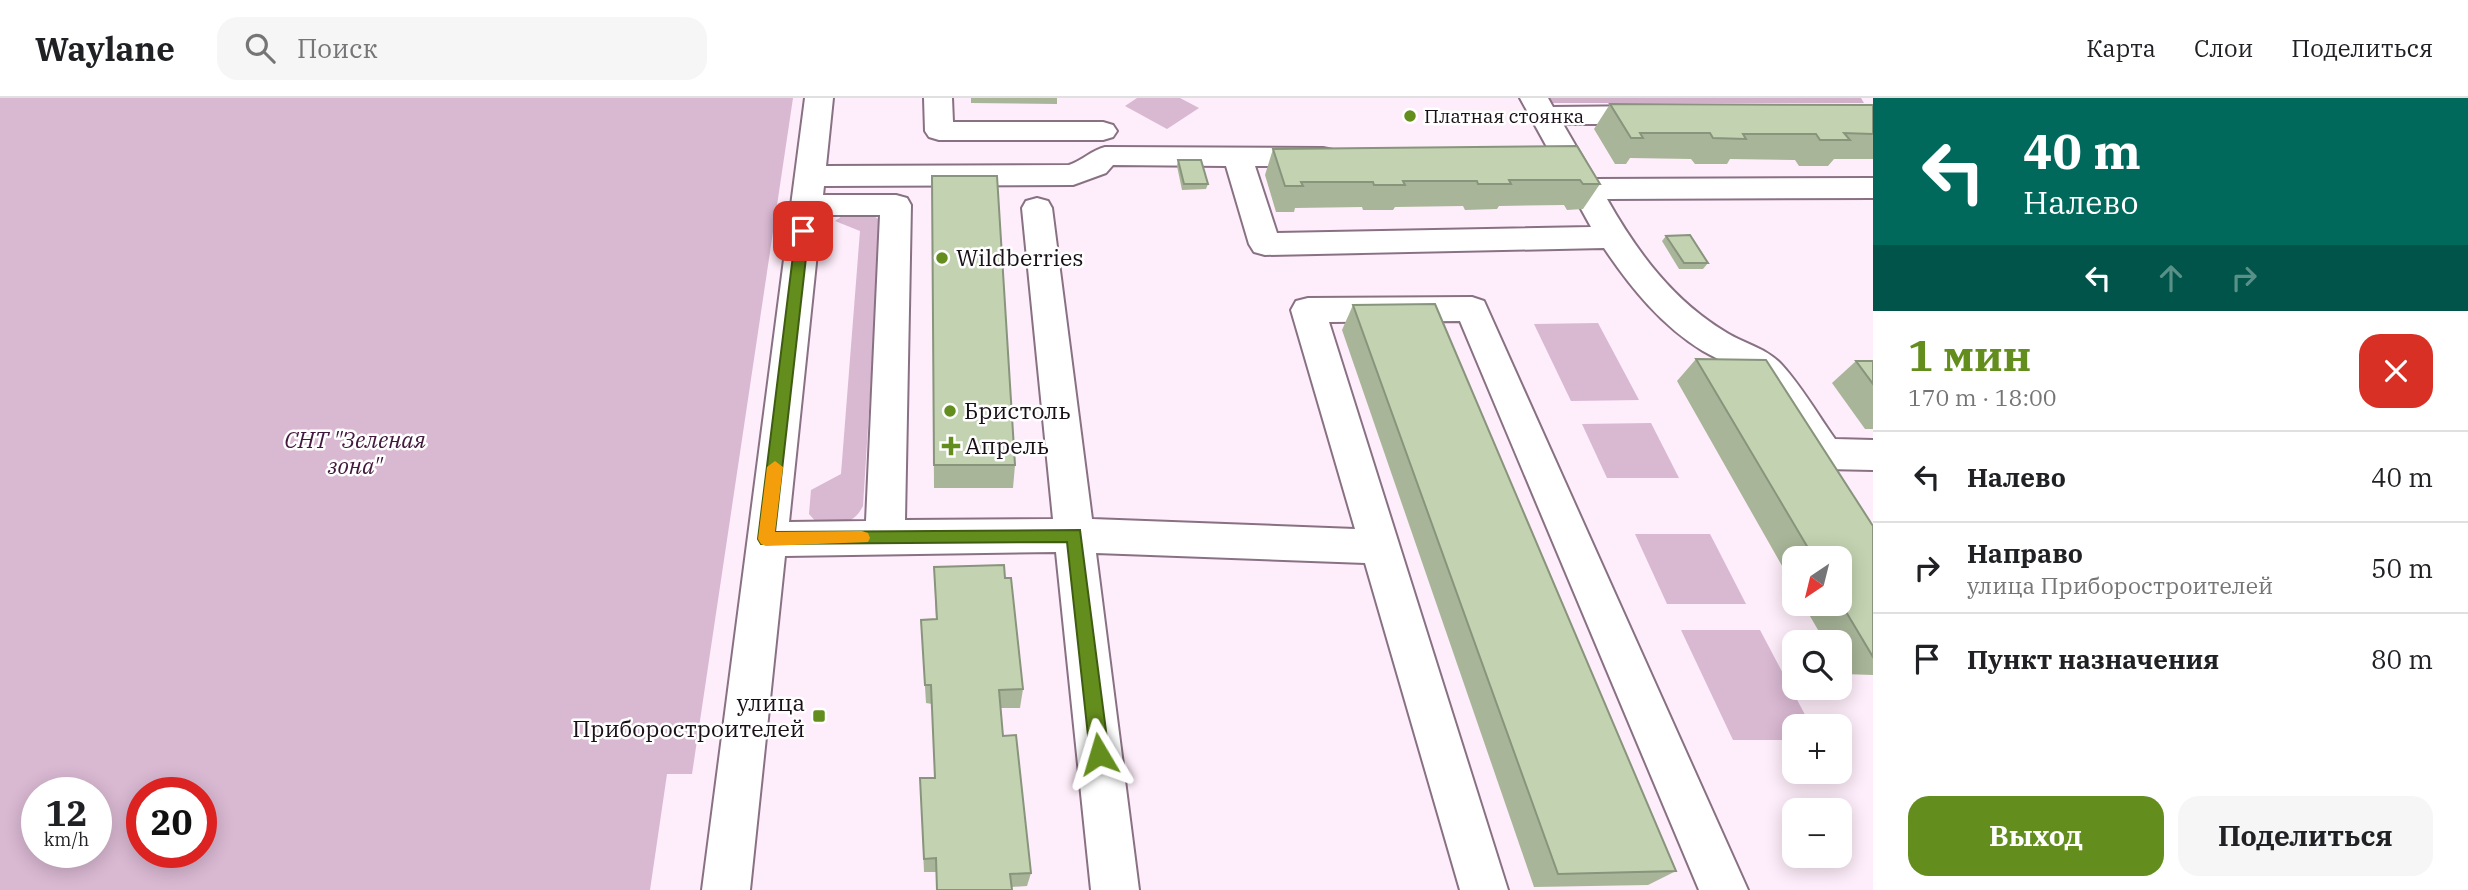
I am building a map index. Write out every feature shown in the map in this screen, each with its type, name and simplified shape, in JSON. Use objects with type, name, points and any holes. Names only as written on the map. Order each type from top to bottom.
[{"type":"street","points":[[726,890],[819,98]]},
{"type":"street","points":[[938,98],[939,131],[1103,132],[1238,158],[1347,157]]},
{"type":"street","points":[[1681,115],[1538,107],[1552,154],[1586,189],[1613,237],[1641,278],[1684,320],[1715,342],[1755,362],[1769,373],[1846,486]]},
{"type":"street","points":[[808,190],[1073,175],[1095,166],[1103,132]]},
{"type":"street","points":[[1238,158],[1265,244],[1613,237]]},
{"type":"street","points":[[1586,189],[1873,188]]},
{"type":"street","points":[[808,190],[896,205],[885,538]]},
{"type":"street","points":[[1037,208],[1115,890]]},
{"type":"street","points":[[1484,890],[1308,310],[1472,309],[1724,890]]},
{"type":"street","points":[[1825,454],[1873,455]]},
{"type":"street","points":[[766,539],[1074,535],[1380,547]]},
{"type":"green space","name":"СНТ \"Зеленая зона\"","points":[[0,98],[793,98],[692,774],[667,774],[650,890],[0,890]]},
{"type":"green space","points":[[1137,98],[1180,98],[1199,108],[1167,129],[1125,106]]},
{"type":"green space","points":[[868,212],[881,221],[863,506],[850,520],[838,524],[818,524],[809,514],[811,490],[841,474],[860,231],[835,221],[845,214]]},
{"type":"green space","points":[[1598,323],[1639,400],[1571,401],[1534,324]]},
{"type":"green space","points":[[1651,423],[1679,478],[1607,478],[1582,424]]},
{"type":"green space","points":[[1635,534],[1710,534],[1746,604],[1667,604]]},
{"type":"green space","points":[[1681,630],[1760,630],[1782,671],[1782,700],[1797,700],[1805,714],[1782,714],[1782,740],[1733,740]]},
{"type":"shaded area","points":[[1547,98],[1861,98],[1864,103],[1549,103]]},
{"type":"building","points":[[1610,104],[1873,105],[1873,134],[1844,133],[1850,140],[1820,140],[1816,134],[1743,134],[1746,139],[1713,138],[1710,133],[1640,133],[1643,138],[1631,138]]},
{"type":"building","points":[[1577,146],[1600,184],[1583,184],[1580,180],[1509,180],[1511,184],[1403,181],[1405,185],[1301,182],[1303,186],[1285,186],[1273,149]]},
{"type":"building","points":[[1178,160],[1201,160],[1208,184],[1184,184]]},
{"type":"building","points":[[932,176],[997,176],[1015,465],[934,465]]},
{"type":"building","points":[[1690,235],[1708,263],[1684,263],[1666,236]]},
{"type":"building","points":[[1435,304],[1676,871],[1558,874],[1353,305]]},
{"type":"building","points":[[1696,359],[1766,360],[1873,526],[1873,657],[1849,616],[1852,616],[1852,546],[1807,546]]},
{"type":"building","points":[[1856,361],[1873,361],[1873,384]]},
{"type":"building","points":[[1004,565],[1005,578],[1011,578],[1023,689],[999,690],[1003,736],[1016,735],[1031,873],[1010,874],[1012,890],[937,890],[936,858],[924,859],[920,778],[935,778],[931,685],[925,685],[921,620],[937,619],[934,567]]},
{"type":"slow traffic","points":[[775,467],[766,539],[862,538]]},
{"type":"place","name":"Платная стоянка","points":[[1410,116]]},
{"type":"place","name":"Wildberries","points":[[942,258]]},
{"type":"place","name":"Бристоль","points":[[950,411]]},
{"type":"place","name":"Апрель","points":[[951,446]]},
{"type":"place","name":"улица Приборостроителей","points":[[819,716]]},
{"type":"route","points":[[803,231],[766,539],[1074,535],[1099,754]]}]
